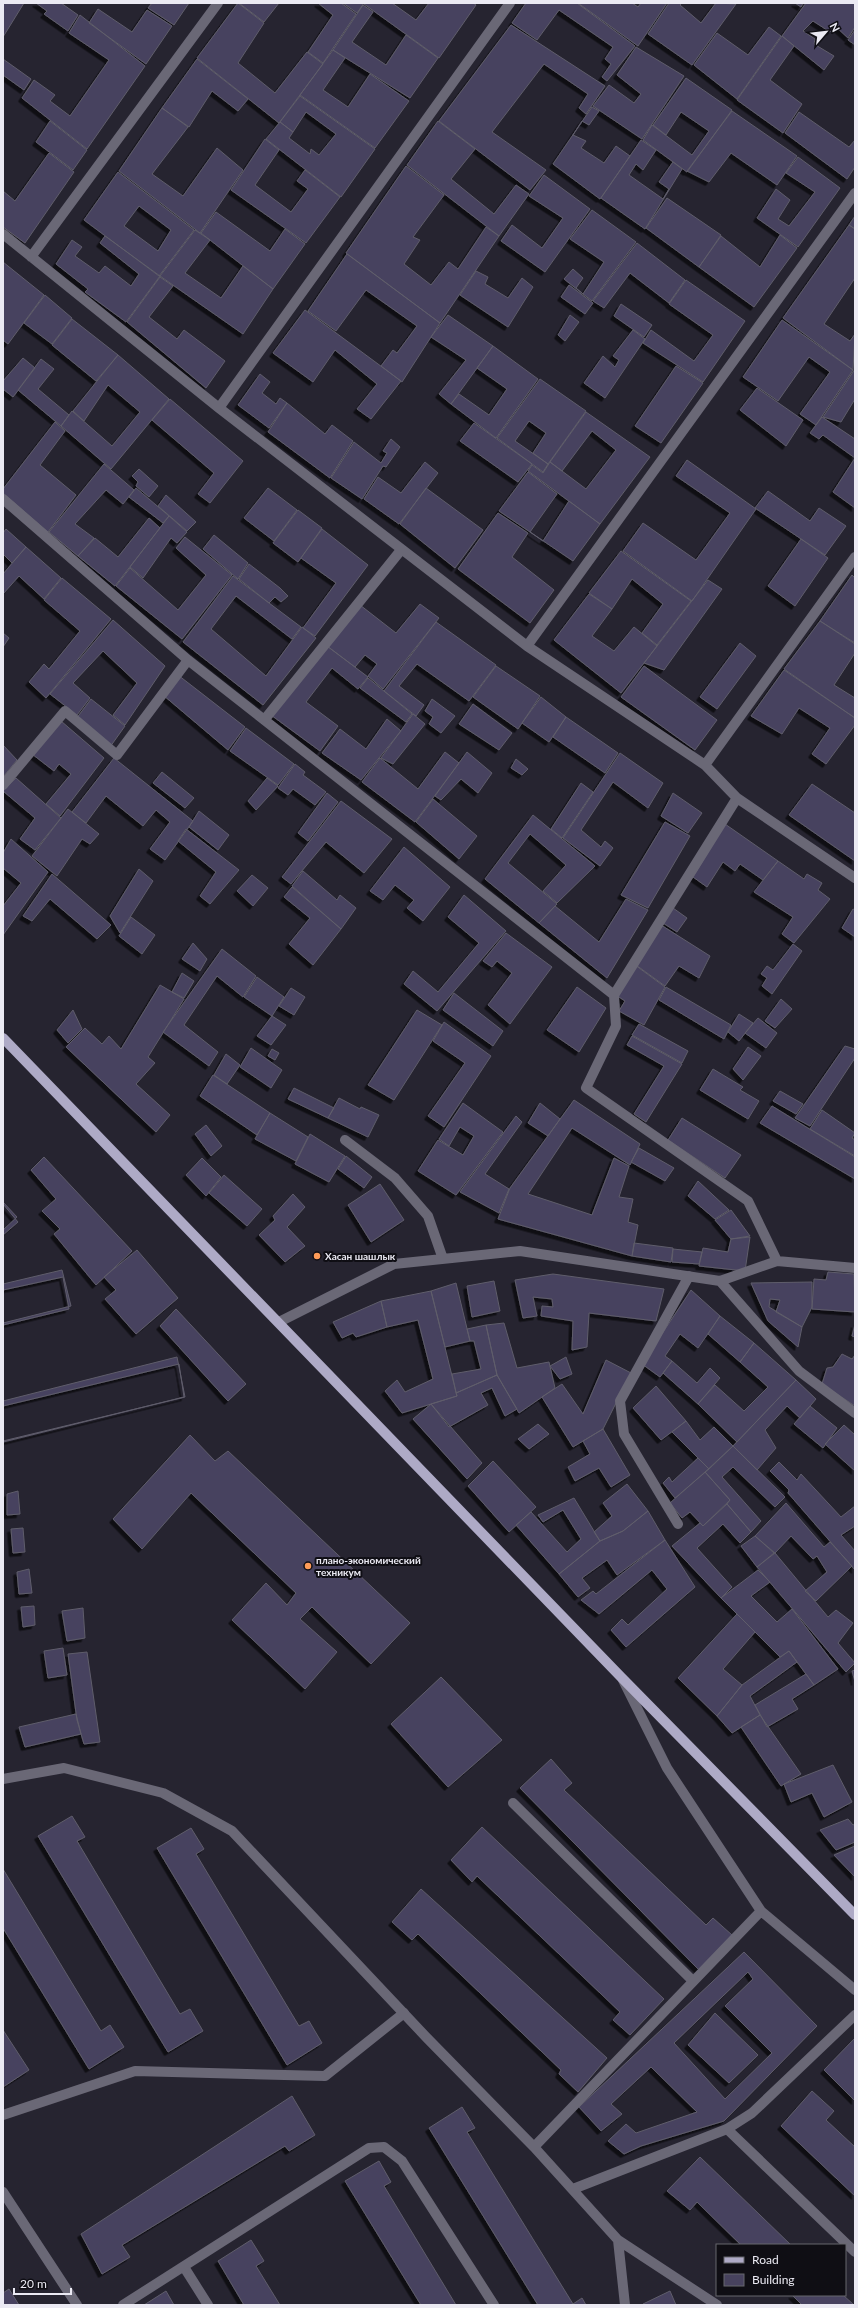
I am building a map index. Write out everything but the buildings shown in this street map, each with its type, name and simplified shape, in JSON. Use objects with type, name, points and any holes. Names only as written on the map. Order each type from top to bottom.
[{"type":"main road","points":[[3,1038],[621,1677],[855,1915]]},
{"type":"street","points":[[31,257],[218,3]]},
{"type":"street","points":[[219,408],[510,3]]},
{"type":"street","points":[[527,646],[855,192]]},
{"type":"street","points":[[3,234],[219,408],[527,646],[705,765],[736,798],[855,878]]},
{"type":"street","points":[[3,499],[188,660],[265,719],[614,995]]},
{"type":"street","points":[[265,719],[401,550]]},
{"type":"street","points":[[705,765],[855,557]]},
{"type":"street","points":[[3,785],[65,711],[117,756],[188,660]]},
{"type":"street","points":[[736,798],[614,995],[616,1026],[586,1088],[748,1201],[777,1261]]},
{"type":"street","points":[[345,1140],[395,1178],[428,1216],[443,1259]]},
{"type":"street","points":[[279,1322],[394,1264],[520,1250],[720,1281],[777,1261],[855,1268]]},
{"type":"street","points":[[678,1524],[624,1434],[620,1401],[689,1276]]},
{"type":"street","points":[[720,1281],[799,1371],[855,1413]]},
{"type":"street","points":[[621,1677],[667,1768],[761,1911],[855,1990]]},
{"type":"street","points":[[3,1779],[64,1768],[163,1793],[232,1831],[404,2013],[534,2146],[618,2240],[717,2305]]},
{"type":"street","points":[[514,1803],[693,1981]]},
{"type":"street","points":[[534,2146],[761,1911]]},
{"type":"street","points":[[3,2115],[135,2071],[325,2076],[404,2013]]},
{"type":"street","points":[[573,2189],[727,2129],[752,2113],[855,2015]]},
{"type":"street","points":[[727,2129],[855,2252]]},
{"type":"street","points":[[123,2305],[369,2148],[384,2147],[402,2161],[494,2305]]},
{"type":"street","points":[[3,2192],[77,2305]]},
{"type":"street","points":[[618,2240],[624,2305]]},
{"type":"street","points":[[184,2267],[208,2305]]},
{"type":"place","name":"Хасан шашлык","points":[[317,1256]]},
{"type":"place","name":"плано-экономический техникум","points":[[308,1566]]}]
